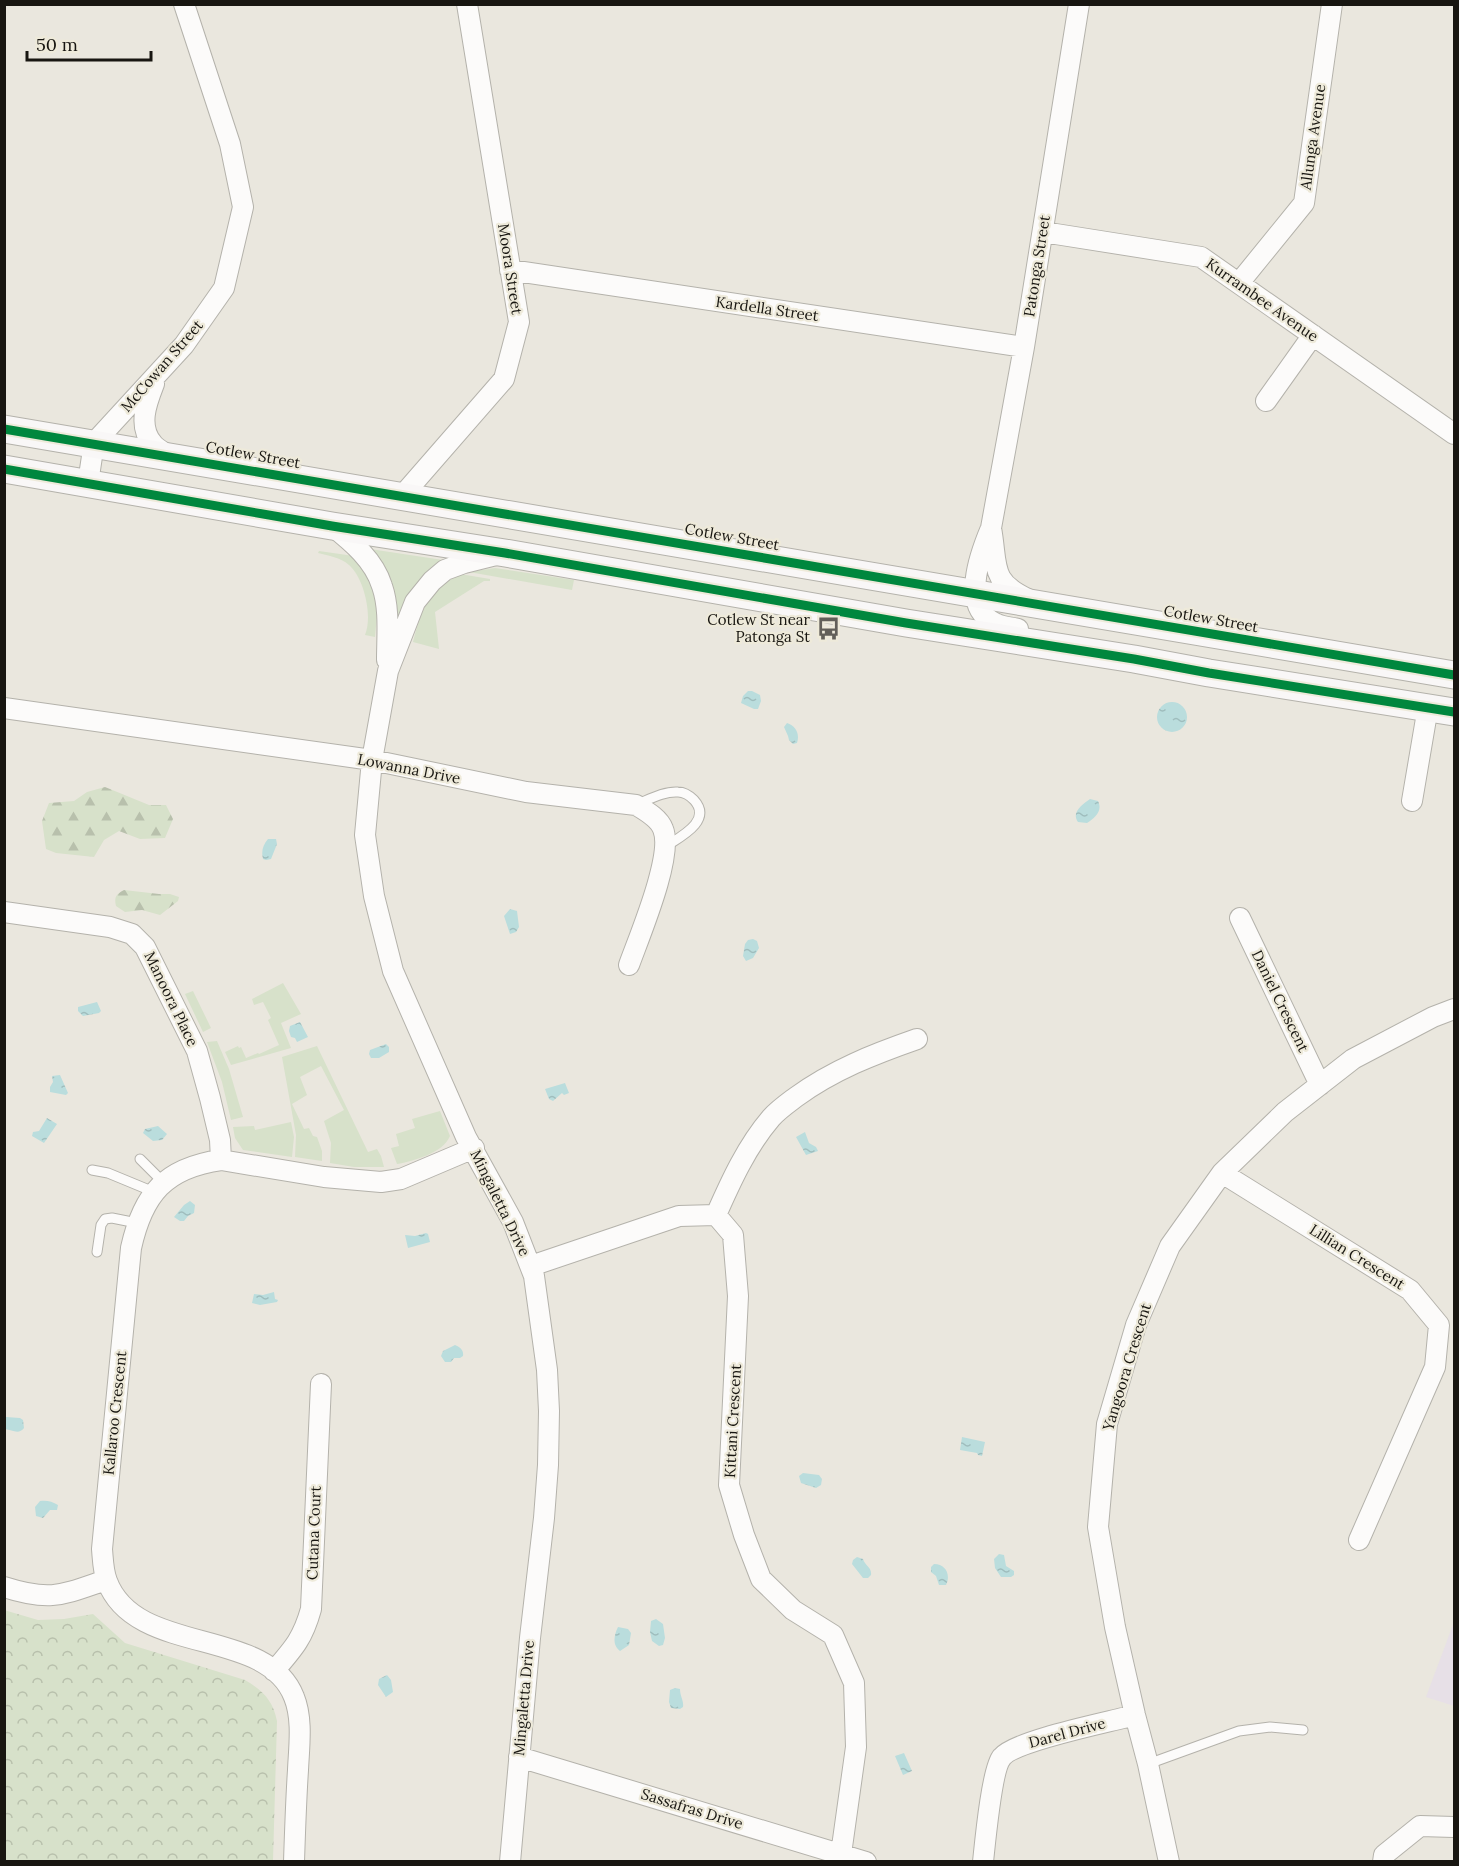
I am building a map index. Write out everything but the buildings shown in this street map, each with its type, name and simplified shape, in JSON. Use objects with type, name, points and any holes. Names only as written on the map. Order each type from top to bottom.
[{"type":"main road","name":"Cotlew Street","points":[[4,429],[91,463],[229,507],[894,621],[1455,712]]},
{"type":"main road","name":"Cotlew Street","points":[[4,469],[169,456],[1455,675]]},
{"type":"street","name":"McCowan Street","points":[[91,463],[159,372],[184,345],[224,288],[243,207],[231,144],[184,4]]},
{"type":"street","name":"Moora Street","points":[[402,496],[504,378],[519,322],[466,4]]},
{"type":"street","name":"Patonga Street","points":[[975,594],[979,562],[991,528],[1024,347],[1079,4]]},
{"type":"street","name":"Allunga Avenue","points":[[1239,284],[1304,203],[1332,4]]},
{"type":"street","name":"Kurrambee Avenue","points":[[1042,232],[1201,257],[1455,434]]},
{"type":"street","name":"Kardella Street","points":[[510,270],[1024,347]]},
{"type":"street","points":[[1266,401],[1313,335]]},
{"type":"street","points":[[159,372],[145,407],[145,429],[153,444],[169,456]]},
{"type":"street","points":[[4,441],[91,463]]},
{"type":"street","name":"Mingaletta Drive","points":[[332,526],[354,543],[371,564],[382,585],[386,609],[388,671]]},
{"type":"street","name":"Patonga Street","points":[[991,528],[997,567],[1002,582],[1014,592],[1045,606]]},
{"type":"street","name":"Mingaletta Drive","points":[[504,554],[464,562],[445,570],[432,580],[415,602],[388,671],[372,760],[365,835],[374,896],[393,971],[466,1137],[513,1222],[534,1276],[547,1370],[548,1466],[510,1862]]},
{"type":"street","points":[[975,594],[978,605],[985,616],[995,624],[1075,639],[1134,659]]},
{"type":"street","points":[[1412,801],[1428,707]]},
{"type":"street","name":"Lowanna Drive","points":[[4,708],[372,760],[526,792],[636,805]]},
{"type":"street","points":[[629,965],[662,869],[665,847],[663,828],[649,813],[636,805]]},
{"type":"street","name":"Manoora Place","points":[[4,912],[110,927],[132,934],[145,947],[197,1051],[220,1140],[221,1160]]},
{"type":"street","name":"Daniel Crescent","points":[[1239,918],[1320,1085]]},
{"type":"street","name":"Yangoora Crescent","points":[[1169,1862],[1115,1627],[1098,1527],[1107,1424],[1136,1325],[1170,1246],[1222,1173],[1285,1112],[1353,1059],[1433,1017],[1455,1009]]},
{"type":"street","points":[[531,1266],[680,1216],[716,1215],[731,1181],[772,1117],[816,1082],[867,1057],[917,1039]]},
{"type":"street","name":"Kallaroo Crescent","points":[[294,1862],[299,1730],[294,1696],[285,1681],[260,1661],[244,1654],[159,1628],[136,1618],[120,1603],[106,1580],[102,1550],[131,1248],[136,1223],[158,1187],[182,1169],[206,1162],[221,1160],[324,1178],[381,1182],[401,1179],[474,1148]]},
{"type":"street","name":"Lillian Crescent","points":[[1222,1173],[1410,1290],[1439,1325],[1435,1367],[1359,1539]]},
{"type":"street","name":"Kittani Crescent","points":[[716,1215],[733,1235],[738,1296],[729,1485],[744,1535],[761,1579],[793,1610],[833,1635],[854,1683],[856,1746],[841,1854]]},
{"type":"street","name":"Cutana Court","points":[[274,1671],[294,1648],[305,1630],[311,1609],[321,1384]]},
{"type":"street","points":[[4,1587],[28,1595],[60,1596],[106,1580]]},
{"type":"street","name":"Darel Drive","points":[[982,1862],[995,1775],[1002,1757],[1023,1744],[1135,1715]]},
{"type":"street","name":"Sassafras Drive","points":[[519,1757],[866,1862]]},
{"type":"street","points":[[1383,1862],[1384,1855],[1420,1826],[1455,1827]]},
{"type":"lane","points":[[636,805],[679,792],[690,795],[698,804],[700,814],[697,824],[665,847]]},
{"type":"lane","points":[[140,1159],[158,1187]]},
{"type":"lane","points":[[92,1170],[158,1187]]},
{"type":"lane","points":[[97,1252],[101,1225],[105,1220],[112,1218],[136,1223]]},
{"type":"lane","points":[[1148,1764],[1239,1731],[1270,1727],[1303,1731]]},
{"type":"shaded area","points":[[1454,1622],[1454,1706],[1426,1697]]},
{"type":"green space","points":[[370,549],[443,560],[416,585],[399,616],[395,616]]},
{"type":"green space","points":[[319,551],[354,556],[371,577],[378,606],[375,637],[365,635],[368,618],[366,598],[354,571],[342,560],[318,553]]},
{"type":"green space","points":[[495,568],[574,580],[572,590],[469,572]]},
{"type":"green space","points":[[460,574],[490,579],[490,581],[484,581],[435,612],[439,649],[413,642],[419,620],[428,602],[441,586]]},
{"type":"green space","points":[[105,787],[149,805],[166,805],[173,819],[165,838],[140,839],[119,831],[104,840],[94,857],[56,853],[46,849],[42,821],[49,803],[74,801],[87,792]]},
{"type":"green space","points":[[124,890],[170,894],[179,897],[178,901],[160,915],[142,910],[125,912],[116,906],[115,900],[117,894]]},
{"type":"green space","points":[[283,983],[301,1014],[281,1023],[291,1048],[231,1065],[225,1052],[238,1046],[241,1047],[246,1058],[279,1045],[268,1020],[271,1018],[263,1002],[254,1005],[252,999]]},
{"type":"green space","points":[[193,991],[211,1028],[203,1032],[185,994]]},
{"type":"green space","points":[[217,1041],[229,1069],[243,1117],[231,1120],[222,1082],[207,1042]]},
{"type":"green space","points":[[317,1046],[368,1152],[377,1149],[384,1167],[354,1167],[330,1163],[331,1143],[324,1121],[344,1110],[321,1066],[300,1077],[307,1095],[292,1104],[304,1129],[309,1128],[313,1136],[317,1137],[322,1151],[322,1161],[295,1157],[296,1135],[282,1057]]},
{"type":"green space","points":[[440,1111],[450,1136],[446,1142],[435,1152],[397,1164],[391,1148],[399,1146],[396,1134],[415,1128],[412,1119]]},
{"type":"green space","points":[[291,1122],[294,1137],[292,1157],[243,1150],[235,1138],[233,1127],[254,1126],[255,1130]]},
{"type":"green space","points":[[4,1610],[38,1620],[64,1619],[93,1614],[125,1643],[245,1680],[262,1692],[270,1701],[277,1721],[273,1861],[5,1861]]},
{"type":"water","points":[[748,691],[760,695],[761,701],[758,709],[741,703]]},
{"type":"water","points":[[1172,702],[1183,706],[1187,717],[1183,728],[1172,732],[1161,728],[1157,717],[1161,706]]},
{"type":"water","points":[[787,723],[796,731],[797,743],[793,744],[789,740],[784,727]]},
{"type":"water","points":[[1090,799],[1098,801],[1100,808],[1097,814],[1087,823],[1078,822],[1077,812]]},
{"type":"water","points":[[268,839],[276,839],[277,844],[271,859],[266,860],[263,859],[262,851]]},
{"type":"water","points":[[510,909],[517,911],[519,927],[516,932],[510,934],[504,916]]},
{"type":"water","points":[[748,940],[757,941],[759,948],[753,958],[746,961],[743,956],[745,944]]},
{"type":"water","points":[[97,1002],[101,1011],[99,1013],[83,1016],[78,1011],[78,1007]]},
{"type":"water","points":[[300,1022],[308,1037],[297,1042],[291,1037],[289,1031],[290,1026]]},
{"type":"water","points":[[386,1044],[389,1052],[379,1058],[371,1058],[370,1050]]},
{"type":"water","points":[[60,1075],[68,1093],[66,1095],[50,1092],[52,1076]]},
{"type":"water","points":[[565,1083],[569,1093],[564,1095],[562,1093],[553,1101],[549,1099],[545,1089]]},
{"type":"water","points":[[47,1118],[57,1124],[44,1143],[32,1136],[33,1132],[39,1131]]},
{"type":"water","points":[[158,1126],[167,1134],[162,1140],[153,1141],[143,1133],[145,1129]]},
{"type":"water","points":[[805,1132],[809,1143],[818,1151],[806,1155],[796,1137]]},
{"type":"water","points":[[190,1201],[195,1205],[194,1213],[184,1221],[174,1217],[184,1205]]},
{"type":"water","points":[[426,1233],[430,1242],[408,1248],[405,1235],[415,1236]]},
{"type":"water","points":[[274,1292],[277,1302],[260,1305],[252,1303],[254,1294],[263,1295]]},
{"type":"water","points":[[455,1345],[461,1349],[463,1356],[454,1358],[451,1362],[445,1362],[441,1356],[443,1351]]},
{"type":"water","points":[[6,1417],[20,1418],[23,1420],[24,1428],[18,1432],[5,1429]]},
{"type":"water","points":[[962,1437],[985,1442],[982,1456],[960,1450]]},
{"type":"water","points":[[803,1473],[819,1475],[822,1479],[821,1485],[816,1488],[801,1483],[799,1476]]},
{"type":"water","points":[[40,1501],[49,1501],[58,1505],[57,1510],[50,1510],[43,1518],[36,1516],[35,1507]]},
{"type":"water","points":[[999,1554],[1004,1555],[1006,1566],[1014,1571],[1011,1577],[1001,1577],[995,1568],[994,1559]]},
{"type":"water","points":[[857,1557],[863,1559],[870,1570],[871,1575],[868,1578],[863,1578],[852,1564]]},
{"type":"water","points":[[934,1564],[942,1566],[946,1571],[948,1578],[946,1585],[939,1585],[936,1576],[931,1572]]},
{"type":"water","points":[[656,1619],[663,1624],[665,1638],[663,1645],[659,1646],[652,1641],[650,1632],[651,1621]]},
{"type":"water","points":[[618,1627],[628,1629],[631,1633],[629,1645],[620,1651],[614,1640]]},
{"type":"water","points":[[387,1675],[391,1680],[393,1692],[386,1697],[378,1685],[379,1679]]},
{"type":"water","points":[[680,1689],[683,1707],[680,1709],[671,1708],[669,1702],[670,1690]]},
{"type":"water","points":[[904,1753],[912,1771],[903,1775],[895,1756]]},
{"type":"cycle path","points":[[4,429],[1454,675]]},
{"type":"cycle path","points":[[4,469],[906,623],[1454,712]]},
{"type":"place","name":"Cotlew St near Patonga St","points":[[828,629]]}]
